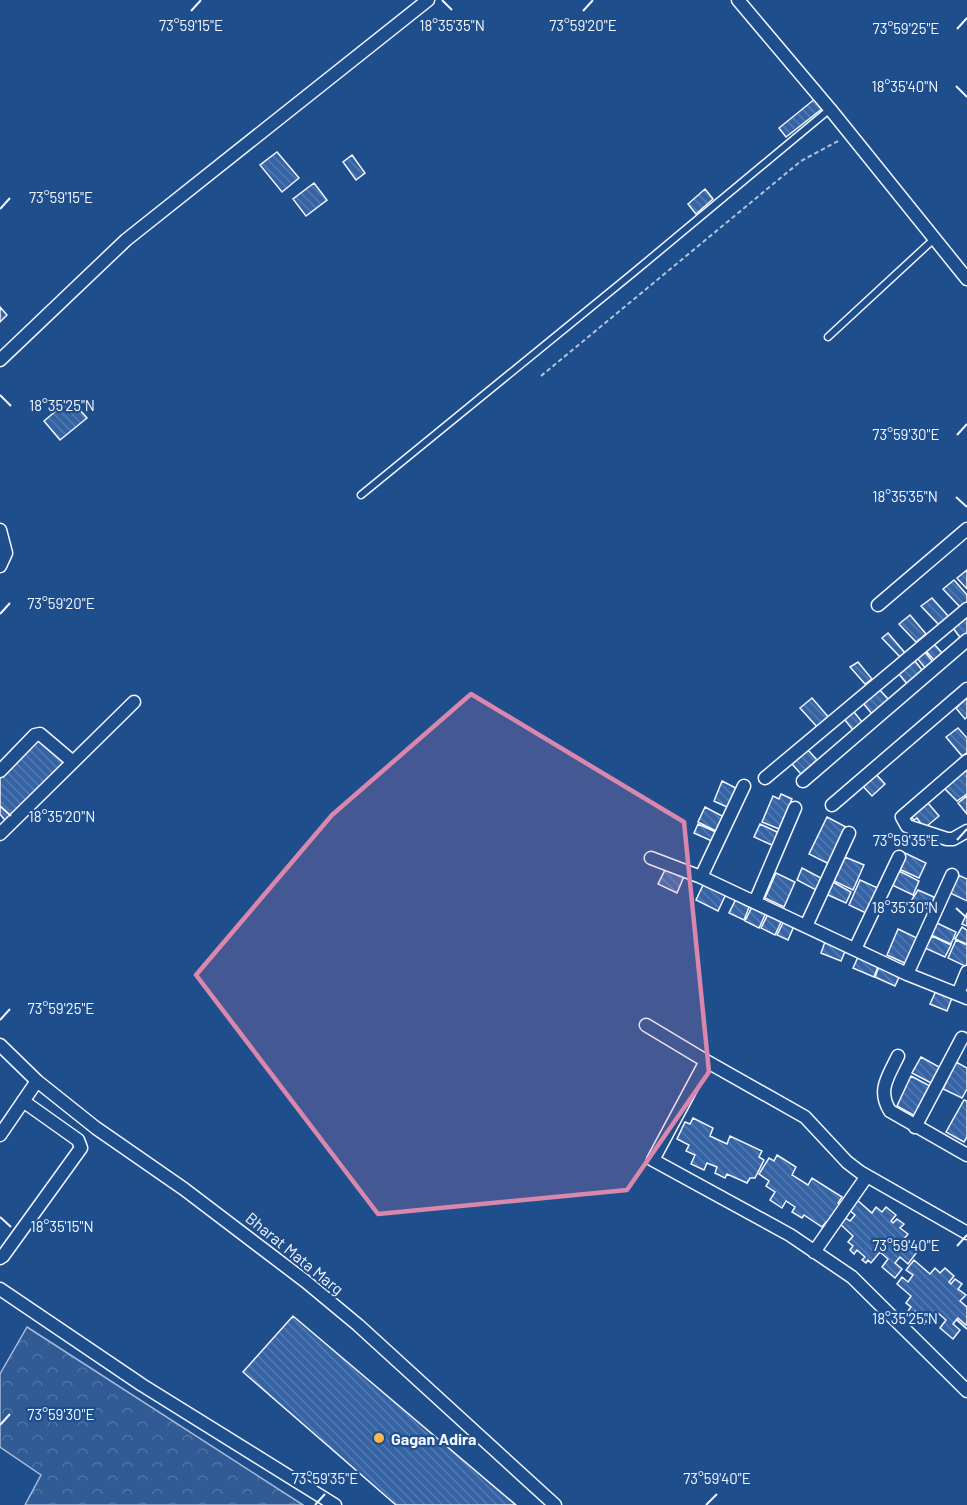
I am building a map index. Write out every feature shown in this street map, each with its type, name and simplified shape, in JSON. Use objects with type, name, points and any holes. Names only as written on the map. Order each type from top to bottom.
[{"type":"street","points":[[0,360],[126,240],[428,0]]},
{"type":"street","points":[[738,0],[830,109],[967,279]]},
{"type":"street","points":[[878,605],[967,529]]},
{"type":"street","points":[[0,530],[6,553],[0,566]]},
{"type":"street","points":[[765,778],[967,609]]},
{"type":"street","points":[[803,781],[967,640]]},
{"type":"street","points":[[832,805],[967,689]]},
{"type":"street","points":[[2,829],[134,702]]},
{"type":"street","points":[[0,771],[35,735],[40,734],[73,762]]},
{"type":"street","points":[[967,761],[902,817],[907,826],[947,839],[953,839],[967,831]]},
{"type":"street","points":[[701,877],[744,786]]},
{"type":"street","points":[[754,902],[795,808]]},
{"type":"street","points":[[806,927],[849,833]]},
{"type":"street","points":[[855,949],[898,857]]},
{"type":"street","points":[[651,858],[701,877],[908,974],[962,996],[967,972]]},
{"type":"street","points":[[908,974],[952,875]]},
{"type":"street","points":[[646,1025],[805,1117],[847,1161],[867,1176],[967,1233]]},
{"type":"street","points":[[915,1127],[962,1038]]},
{"type":"street","name":"Bharat Mata Marg","points":[[0,1045],[37,1081],[96,1128],[208,1206],[305,1281],[358,1325],[555,1505]]},
{"type":"street","points":[[898,1056],[883,1090],[884,1101],[895,1116],[965,1150]]},
{"type":"street","points":[[705,1061],[653,1160],[790,1235],[852,1277],[967,1391]]},
{"type":"street","points":[[0,1135],[37,1081]]},
{"type":"street","points":[[0,1258],[81,1148],[78,1140],[23,1101]]},
{"type":"street","points":[[814,1252],[867,1176]]},
{"type":"street","points":[[0,1289],[142,1385],[335,1505]]},
{"type":"lane","points":[[361,495],[830,109]]},
{"type":"lane","points":[[828,337],[935,239]]},
{"type":"path","points":[[541,376],[801,161],[850,134]]},
{"type":"highlighted area","points":[[471,694],[684,822],[709,1072],[627,1190],[378,1214],[196,975],[332,815]]},
{"type":"green space","points":[[27,1327],[303,1505],[25,1505],[41,1475],[0,1447],[0,1374]]},
{"type":"building","points":[[816,98],[823,108],[786,137],[779,128]]},
{"type":"building","points":[[277,152],[299,178],[282,192],[260,165]]},
{"type":"building","points":[[352,155],[365,173],[356,180],[343,162]]},
{"type":"building","points":[[314,183],[327,200],[306,216],[293,199]]},
{"type":"building","points":[[705,189],[713,199],[696,214],[688,204]]},
{"type":"building","points":[[0,307],[7,315],[0,322]]},
{"type":"building","points":[[70,399],[87,418],[60,440],[44,421]]},
{"type":"building","points":[[967,570],[967,589],[957,578]]},
{"type":"building","points":[[954,580],[967,595],[967,602],[960,607],[943,589]]},
{"type":"building","points":[[932,598],[949,617],[939,625],[921,606]]},
{"type":"building","points":[[910,615],[926,634],[916,642],[899,624]]},
{"type":"building","points":[[967,616],[967,635],[962,640],[953,628]]},
{"type":"building","points":[[888,633],[906,654],[901,658],[882,638]]},
{"type":"building","points":[[934,644],[943,654],[935,661],[926,651]]},
{"type":"building","points":[[925,652],[934,663],[926,669],[917,658]]},
{"type":"building","points":[[915,661],[922,670],[907,684],[899,674]]},
{"type":"building","points":[[858,662],[872,679],[865,684],[850,667]]},
{"type":"building","points":[[879,689],[889,700],[872,714],[863,703]]},
{"type":"building","points":[[812,698],[830,719],[819,729],[800,708]]},
{"type":"building","points":[[967,698],[967,717],[965,719],[956,708]]},
{"type":"building","points":[[854,712],[862,722],[853,730],[844,719]]},
{"type":"building","points":[[958,728],[967,738],[967,753],[962,756],[946,737]]},
{"type":"building","points":[[41,735],[68,768],[12,829],[0,814],[0,777]]},
{"type":"building","points":[[808,750],[817,760],[801,774],[792,764]]},
{"type":"building","points":[[967,766],[967,794],[957,801],[943,787]]},
{"type":"building","points":[[874,772],[885,784],[872,796],[861,784]]},
{"type":"building","points":[[722,781],[738,789],[729,808],[714,801]]},
{"type":"building","points":[[781,794],[792,799],[779,829],[762,822],[773,796],[779,799]]},
{"type":"building","points":[[967,796],[967,814],[958,803]]},
{"type":"building","points":[[927,802],[939,816],[927,826],[921,824],[917,818],[914,820],[911,817]]},
{"type":"building","points":[[705,807],[724,817],[718,832],[698,822]]},
{"type":"building","points":[[827,817],[846,827],[829,864],[809,854]]},
{"type":"building","points":[[698,824],[718,833],[714,842],[694,833]]},
{"type":"building","points":[[760,824],[779,833],[774,846],[754,837]]},
{"type":"building","points":[[905,853],[926,863],[919,878],[899,869]]},
{"type":"building","points":[[845,857],[864,865],[853,890],[834,881]]},
{"type":"building","points":[[667,866],[685,874],[677,893],[658,884]]},
{"type":"building","points":[[802,868],[821,878],[816,890],[797,880]]},
{"type":"building","points":[[899,871],[919,881],[913,895],[892,885]]},
{"type":"building","points":[[776,873],[795,882],[784,907],[765,898]]},
{"type":"building","points":[[958,875],[967,879],[967,901],[950,893]]},
{"type":"building","points":[[860,880],[880,889],[868,914],[849,905]]},
{"type":"building","points":[[831,881],[851,892],[846,903],[826,894]]},
{"type":"building","points":[[704,883],[726,894],[718,911],[696,900]]},
{"type":"building","points":[[918,890],[936,898],[931,910],[911,901]]},
{"type":"building","points":[[736,899],[750,905],[744,920],[729,913]]},
{"type":"building","points":[[752,907],[766,913],[759,928],[745,921]]},
{"type":"building","points":[[967,913],[967,926],[962,924]]},
{"type":"building","points":[[768,914],[782,920],[775,935],[761,928]]},
{"type":"building","points":[[784,921],[794,926],[788,940],[777,935]]},
{"type":"building","points":[[937,923],[956,932],[951,944],[931,935]]},
{"type":"building","points":[[962,927],[967,930],[967,944],[955,939]]},
{"type":"building","points":[[898,929],[919,939],[907,964],[887,955]]},
{"type":"building","points":[[932,936],[951,945],[945,957],[925,948]]},
{"type":"building","points":[[826,939],[846,949],[841,961],[821,953]]},
{"type":"building","points":[[956,940],[967,945],[967,967],[948,958]]},
{"type":"building","points":[[859,955],[879,964],[874,977],[853,968]]},
{"type":"building","points":[[880,964],[901,973],[895,986],[875,977]]},
{"type":"building","points":[[936,991],[952,998],[947,1011],[930,1004]]},
{"type":"building","points":[[921,1057],[941,1068],[933,1084],[912,1073]]},
{"type":"building","points":[[956,1062],[967,1068],[967,1089],[962,1098],[943,1089]]},
{"type":"building","points":[[911,1076],[932,1087],[917,1117],[897,1106]]},
{"type":"building","points":[[964,1100],[967,1101],[967,1137],[964,1142],[946,1132]]},
{"type":"building","points":[[693,1118],[713,1128],[710,1136],[727,1144],[730,1136],[762,1151],[759,1157],[764,1160],[755,1178],[750,1178],[747,1183],[727,1174],[725,1178],[715,1173],[717,1167],[707,1163],[704,1170],[691,1164],[695,1155],[686,1151],[689,1145],[677,1139],[685,1122],[690,1124]]},
{"type":"building","points":[[777,1155],[796,1167],[792,1175],[808,1185],[812,1178],[842,1197],[838,1203],[842,1206],[831,1223],[826,1222],[822,1227],[804,1215],[802,1218],[792,1212],[795,1207],[786,1201],[782,1208],[770,1200],[775,1192],[766,1186],[769,1181],[759,1174],[769,1158],[774,1161]]},
{"type":"building","points":[[856,1199],[872,1213],[876,1207],[882,1212],[886,1207],[896,1215],[891,1221],[893,1223],[897,1219],[904,1224],[900,1228],[908,1234],[902,1241],[917,1252],[908,1264],[900,1257],[895,1263],[902,1269],[895,1278],[882,1267],[888,1259],[880,1252],[871,1263],[868,1260],[866,1263],[862,1260],[865,1257],[857,1250],[854,1254],[850,1250],[853,1246],[848,1242],[853,1236],[839,1223],[844,1217],[850,1221],[855,1215],[848,1209]]},
{"type":"building","points":[[914,1260],[930,1274],[935,1268],[940,1273],[945,1268],[954,1276],[949,1282],[951,1284],[955,1279],[962,1284],[958,1289],[966,1295],[960,1301],[967,1307],[967,1323],[966,1325],[958,1318],[953,1324],[960,1330],[953,1339],[940,1328],[946,1320],[938,1313],[929,1324],[926,1321],[924,1324],[921,1321],[923,1318],[915,1311],[912,1315],[908,1311],[911,1307],[906,1303],[911,1296],[897,1284],[902,1277],[908,1282],[913,1275],[906,1270]]},
{"type":"building","name":"Gagan Adira","points":[[293,1316],[516,1505],[396,1505],[243,1372]]},
{"type":"place","name":"Gagan Adira","points":[[379,1438]]}]
